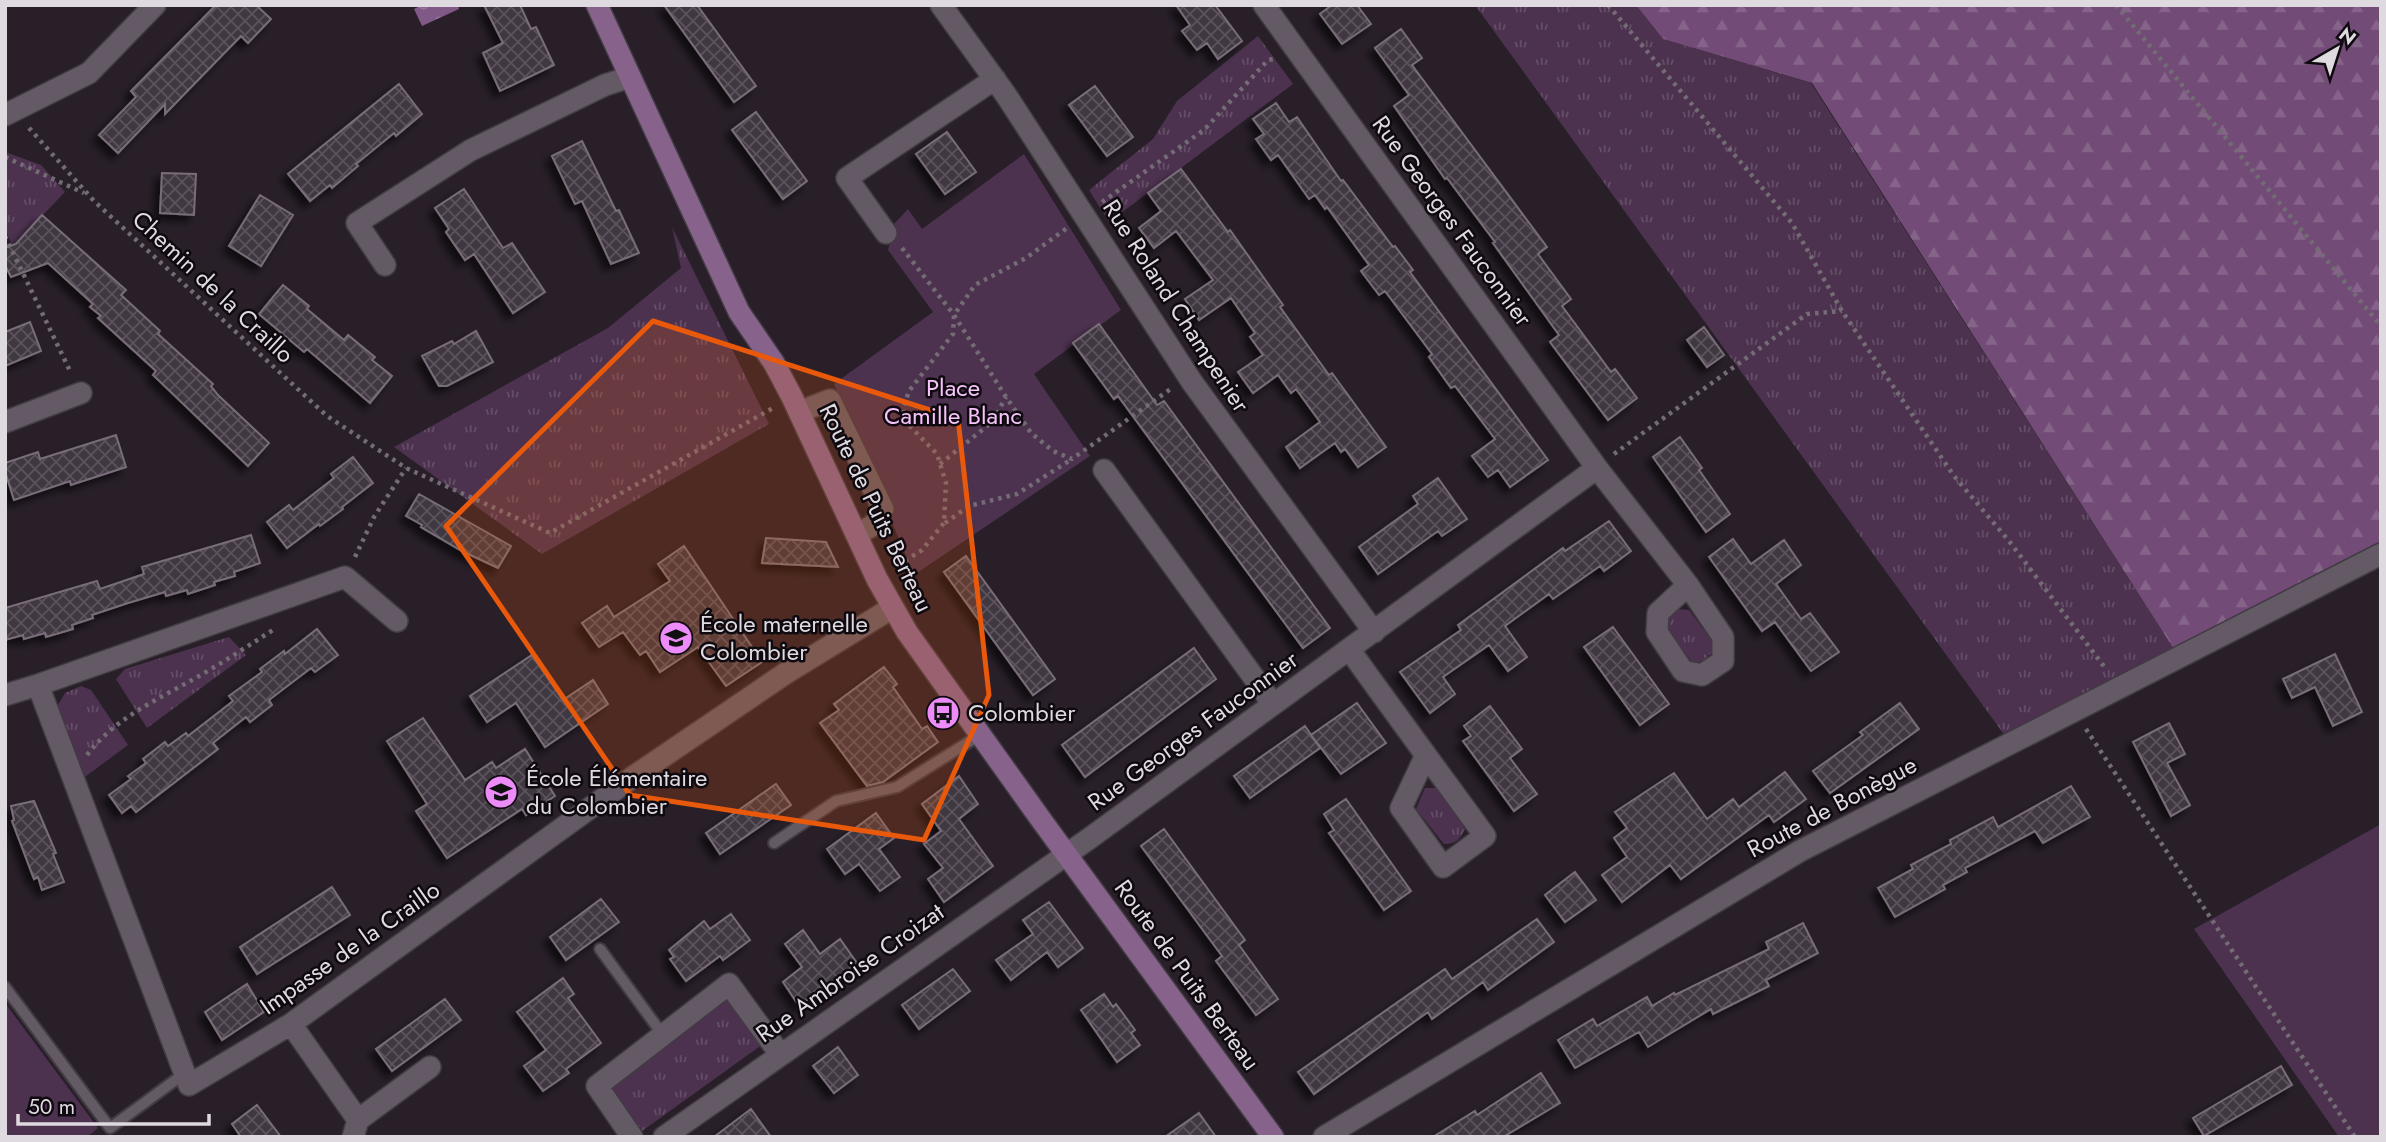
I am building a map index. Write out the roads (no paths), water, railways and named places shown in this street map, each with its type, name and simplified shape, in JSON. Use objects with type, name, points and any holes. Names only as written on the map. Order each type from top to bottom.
[{"type":"street","points":[[10,113],[89,73],[155,5]]},
{"type":"street","name":"Route de Puits Berteau","points":[[597,5],[739,312],[774,363],[796,405],[892,608],[1273,1137]]},
{"type":"street","name":"Rue Roland Champenier","points":[[941,5],[995,79],[1192,382],[1374,632]]},
{"type":"street","name":"Rue Georges Fauconnier","points":[[1264,5],[1597,468],[1688,585]]},
{"type":"street","points":[[385,265],[357,223],[471,149],[605,85],[630,77]]},
{"type":"street","points":[[886,233],[846,178],[995,79]]},
{"type":"street","points":[[5,422],[81,393]]},
{"type":"street","points":[[796,405],[830,400],[883,509],[874,526],[857,534]]},
{"type":"street","name":"Rue Georges Fauconnier","points":[[1067,854],[1597,468]]},
{"type":"street","points":[[1104,470],[1273,704]]},
{"type":"street","name":"Route de Bonègue","points":[[1324,1137],[1800,851],[2381,554]]},
{"type":"street","points":[[5,695],[345,576],[397,621]]},
{"type":"street","name":"Impasse de la Craillo","points":[[185,1073],[189,1085],[291,1024],[644,769],[786,673],[892,608]]},
{"type":"street","points":[[1349,649],[1485,836],[1443,867],[1401,807],[1426,755]]},
{"type":"street","points":[[38,685],[185,1073]]},
{"type":"street","name":"Rue Ambroise Croizat","points":[[664,1137],[1067,854]]},
{"type":"street","points":[[632,1137],[597,1086],[729,984],[780,1054]]},
{"type":"street","points":[[291,1024],[356,1128],[430,1068]]},
{"type":"lane","points":[[774,843],[836,801],[897,787],[981,735]]},
{"type":"lane","points":[[600,949],[663,1035]]},
{"type":"lane","points":[[5,987],[109,1132],[185,1073]]},
{"type":"water","points":[[422,5],[458,5],[459,9],[422,26],[414,9]]},
{"type":"place","name":"École maternelle Colombier","points":[[676,638]]},
{"type":"place","name":"Colombier","points":[[943,713]]},
{"type":"place","name":"École Élémentaire du Colombier","points":[[501,792]]},
{"type":"park label","name":"Place Camille Blanc","points":[[953,402]]}]
